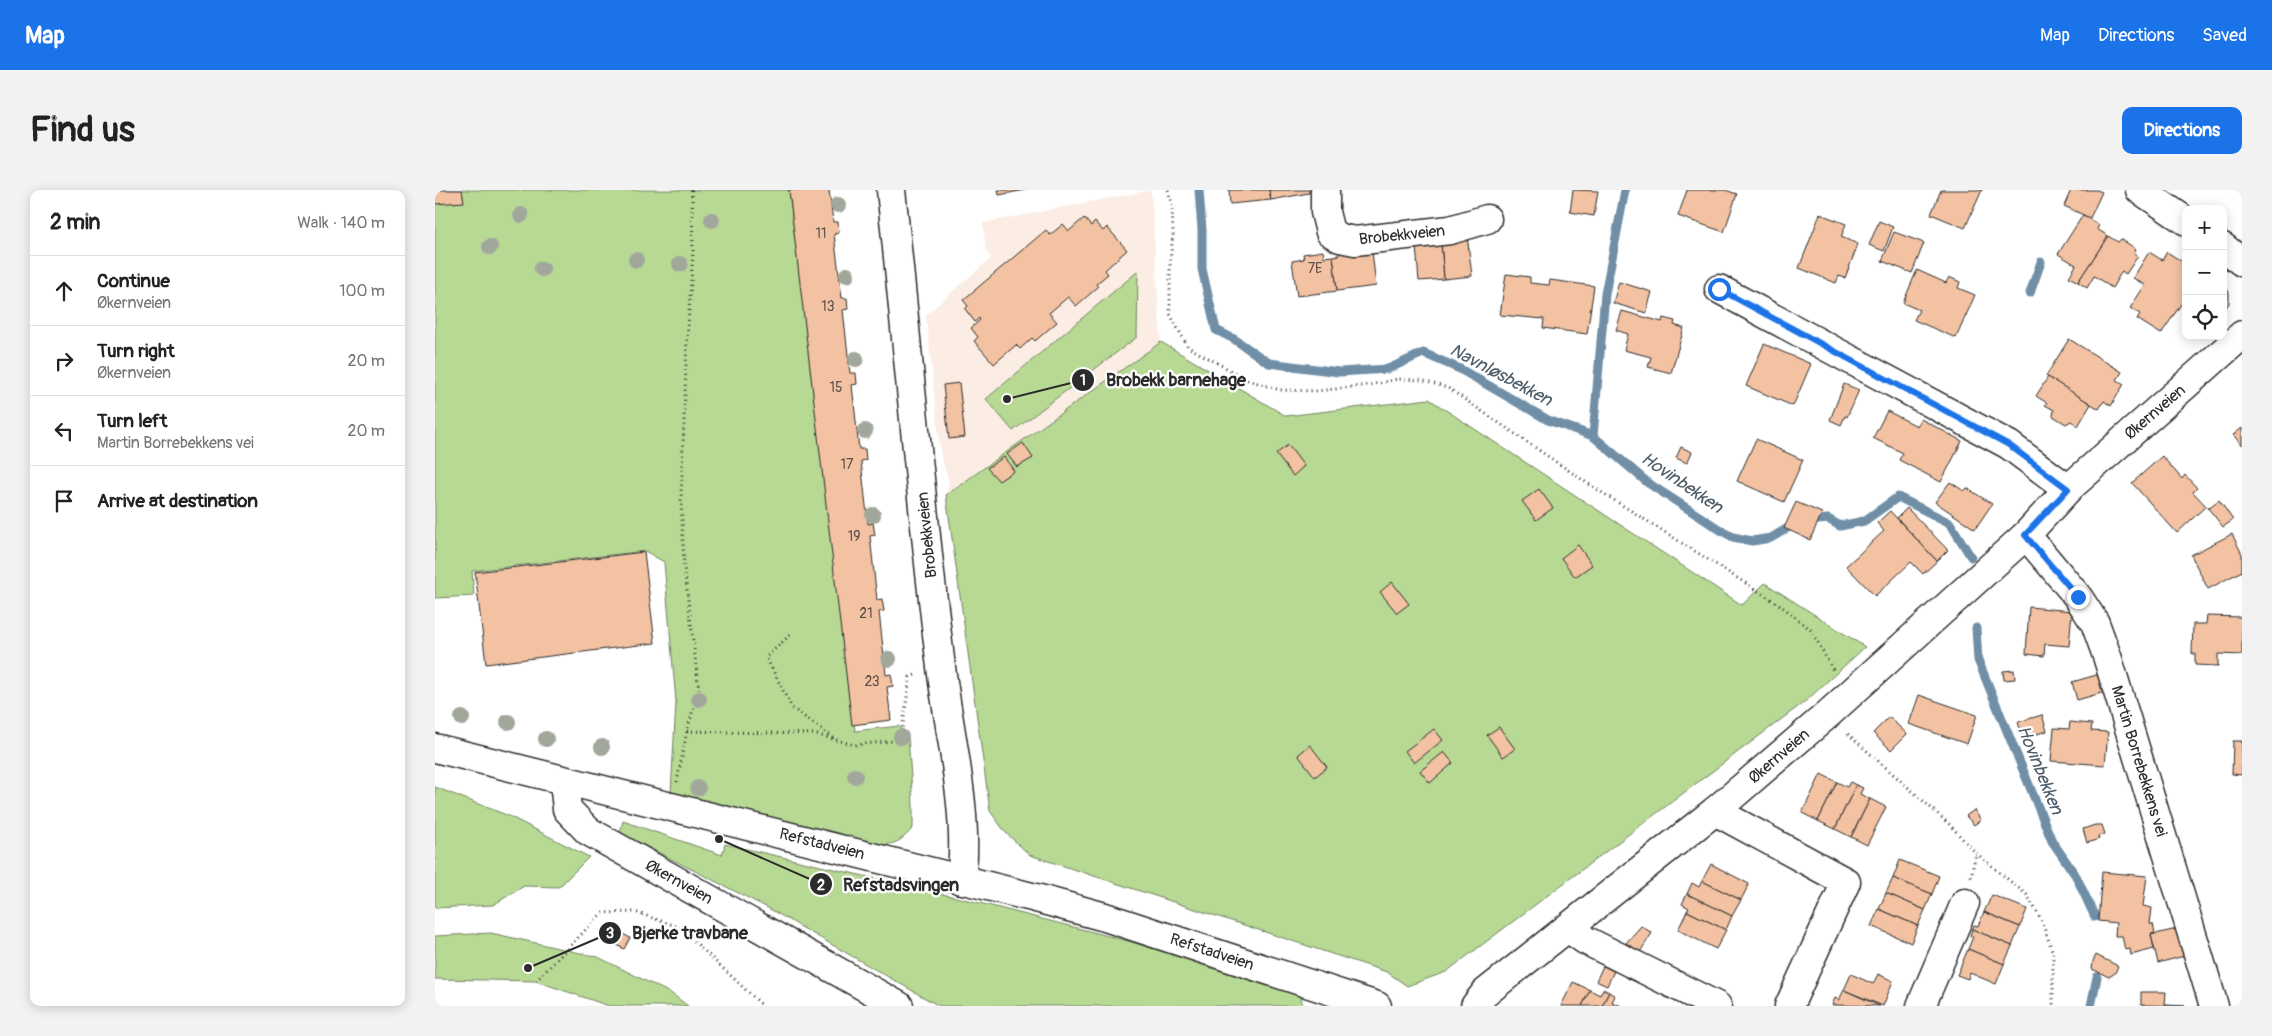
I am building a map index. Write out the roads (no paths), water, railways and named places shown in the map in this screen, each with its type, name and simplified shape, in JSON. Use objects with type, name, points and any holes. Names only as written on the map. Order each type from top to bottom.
[{"type":"street","name":"Brobekkveien","points":[[891,190],[941,666],[963,833],[964,861],[961,880]]},
{"type":"street","name":"Brobekkveien","points":[[1325,190],[1325,212],[1330,232],[1340,238],[1355,241],[1450,230],[1487,219]]},
{"type":"street","points":[[2140,190],[2182,218]]},
{"type":"street","points":[[2227,250],[2242,262]]},
{"type":"street","points":[[1719,289],[2009,445],[2068,489]]},
{"type":"street","name":"Økernveien","points":[[1475,1006],[1485,993],[1715,811],[1836,706],[2025,535],[2068,489],[2242,335]]},
{"type":"street","name":"Martin Borrebekkens vei","points":[[2025,535],[2078,597],[2095,623],[2107,656],[2214,1006]]},
{"type":"street","name":"Refstadveien","points":[[435,748],[1105,917],[1321,998],[1377,1006]]},
{"type":"street","name":"Økernveien","points":[[564,781],[567,809],[588,831],[899,1006]]},
{"type":"street","points":[[1715,811],[1846,882],[1789,1006]]},
{"type":"street","points":[[1921,1006],[1965,903]]},
{"type":"street","points":[[1568,928],[1585,940],[1717,1006]]},
{"type":"waterway","name":"Navnløsbekken","points":[[1199,190],[1202,269],[1216,330],[1234,339],[1269,363],[1339,372],[1388,369],[1423,353],[1460,369],[1548,420],[1593,436]]},
{"type":"waterway","name":"Hovinbekken","points":[[1625,190],[1605,294],[1593,436],[1648,483],[1733,537],[1752,541],[1771,538],[1796,523]]},
{"type":"waterway","points":[[2030,293],[2041,262]]},
{"type":"waterway","name":"Hovinbekken","points":[[1809,521],[1828,519],[1840,526],[1864,521],[1898,497],[1950,523],[1971,557]]},
{"type":"waterway","name":"Hovinbekken","points":[[1976,628],[1978,660],[2052,841],[2076,876],[2095,917]]},
{"type":"waterway","name":"Hovinbekken","points":[[2091,1006],[2097,977]]},
{"type":"place","name":"Brobekk barnehage","points":[[1007,399]]},
{"type":"place","name":"Refstadsvingen","points":[[719,839]]},
{"type":"place","name":"Bjerke travbane","points":[[528,968]]}]
